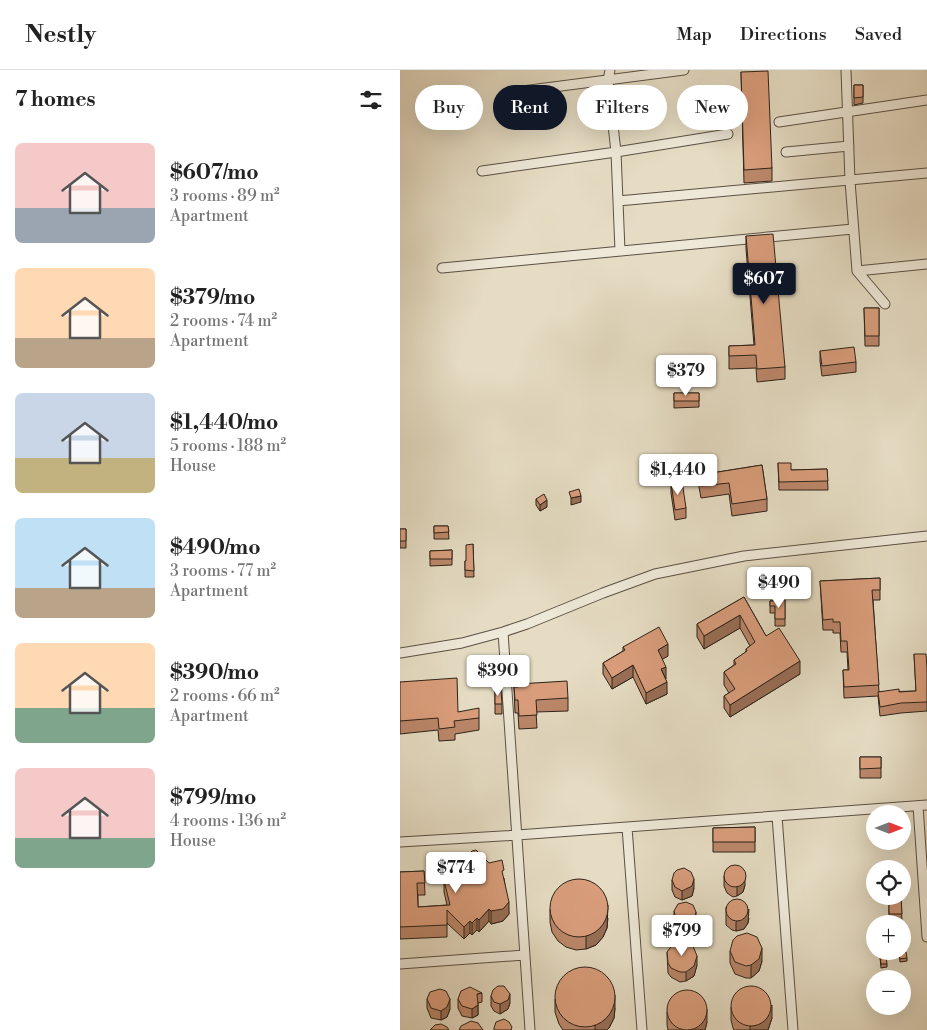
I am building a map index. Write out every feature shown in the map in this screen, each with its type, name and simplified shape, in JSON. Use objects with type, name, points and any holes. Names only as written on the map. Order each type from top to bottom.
[{"type":"lane","points":[[610,70],[608,80],[616,152],[620,251]]},
{"type":"lane","points":[[567,85],[684,70]]},
{"type":"lane","points":[[846,70],[850,181],[857,271],[885,304]]},
{"type":"lane","points":[[779,122],[927,100]]},
{"type":"lane","points":[[482,171],[728,134]]},
{"type":"lane","points":[[786,152],[849,146]]},
{"type":"lane","points":[[618,200],[927,173]]},
{"type":"lane","points":[[442,268],[853,229]]},
{"type":"lane","points":[[857,271],[927,264]]},
{"type":"lane","points":[[400,653],[462,643],[503,632],[655,574],[744,556],[927,536]]},
{"type":"lane","points":[[503,632],[530,1030]]},
{"type":"lane","points":[[400,842],[923,805],[927,938]]},
{"type":"lane","points":[[777,816],[793,1030]]},
{"type":"lane","points":[[627,827],[642,1030]]},
{"type":"lane","points":[[400,964],[525,955]]},
{"type":"building","points":[[768,71],[772,168],[744,170],[743,130],[748,130],[748,85],[741,85],[741,72]]},
{"type":"building","points":[[854,85],[863,85],[863,97],[854,98]]},
{"type":"building","points":[[773,234],[785,367],[757,369],[756,355],[729,356],[729,346],[755,345],[746,236]]},
{"type":"building","points":[[864,308],[879,308],[879,336],[865,336]]},
{"type":"building","points":[[854,347],[856,362],[822,366],[820,351]]},
{"type":"building","points":[[674,393],[699,393],[699,401],[674,401]]},
{"type":"building","points":[[778,463],[791,463],[791,470],[827,469],[828,481],[779,482]]},
{"type":"building","points":[[762,465],[767,499],[732,504],[729,483],[701,486],[699,475]]},
{"type":"building","points":[[682,481],[686,508],[675,510],[671,483]]},
{"type":"building","points":[[579,489],[581,496],[571,498],[569,492]]},
{"type":"building","points":[[544,494],[547,500],[540,505],[536,499]]},
{"type":"building","points":[[434,526],[448,526],[449,532],[434,533]]},
{"type":"building","points":[[400,529],[406,529],[406,541],[400,541]]},
{"type":"building","points":[[473,544],[474,571],[465,570],[466,545]]},
{"type":"building","points":[[452,550],[452,559],[430,559],[430,551]]},
{"type":"building","points":[[880,578],[880,590],[872,590],[879,685],[844,687],[843,670],[849,670],[847,641],[841,641],[840,622],[833,622],[833,619],[823,620],[820,581]]},
{"type":"building","points":[[744,597],[766,636],[779,628],[800,661],[730,705],[724,696],[735,689],[724,672],[736,664],[734,660],[747,651],[746,649],[755,642],[740,615],[704,636],[697,624]]},
{"type":"building","points":[[785,600],[785,619],[775,619],[775,606],[770,606],[770,601]]},
{"type":"building","points":[[659,627],[668,644],[658,650],[666,667],[661,669],[667,682],[646,693],[633,665],[612,678],[603,663],[625,650],[623,647]]},
{"type":"building","points":[[914,654],[926,654],[927,702],[901,703],[880,707],[878,692],[899,689],[899,692],[916,691]]},
{"type":"building","points":[[457,678],[458,712],[479,708],[479,718],[454,721],[455,727],[439,729],[438,718],[400,721],[400,682]]},
{"type":"building","points":[[567,681],[568,698],[536,700],[537,715],[519,716],[518,700],[515,700],[514,687],[518,687],[518,684]]},
{"type":"building","points":[[501,690],[502,704],[495,704],[495,691]]},
{"type":"building","points":[[860,757],[881,757],[881,768],[860,769]]},
{"type":"building","points":[[755,827],[755,842],[713,842],[713,828]]},
{"type":"building","points":[[476,850],[489,863],[502,860],[504,870],[502,871],[509,902],[503,909],[491,911],[489,909],[479,920],[477,918],[472,923],[470,921],[464,927],[447,910],[447,925],[400,927],[400,872],[424,871],[425,883],[417,883],[418,907],[450,905],[444,880],[472,851]]},
{"type":"building","points":[[735,865],[745,872],[746,876],[739,886],[735,887],[725,880],[724,876],[731,866]]},
{"type":"building","points":[[684,868],[691,872],[694,879],[692,886],[682,891],[675,887],[672,880],[677,870]]},
{"type":"building","points":[[573,879],[585,879],[600,887],[608,902],[608,914],[600,929],[585,937],[573,937],[558,929],[550,914],[550,902],[558,887]]},
{"type":"building","points":[[737,899],[745,902],[748,910],[745,918],[737,921],[729,918],[726,910],[729,902]]},
{"type":"building","points":[[686,902],[693,905],[696,912],[694,920],[684,925],[677,921],[674,911],[678,904]]},
{"type":"building","points":[[889,905],[902,905],[902,914],[889,914]]},
{"type":"building","points":[[747,933],[757,937],[762,948],[759,959],[746,966],[735,962],[730,951],[733,940],[737,936]]},
{"type":"building","points":[[684,941],[693,946],[697,956],[694,966],[686,972],[680,972],[671,968],[668,963],[667,952],[673,944]]},
{"type":"building","points":[[880,960],[886,960],[887,964],[881,964]]},
{"type":"building","points":[[585,967],[601,972],[606,976],[610,981],[615,997],[610,1013],[606,1018],[601,1022],[585,1027],[569,1022],[564,1018],[560,1013],[555,997],[560,981],[564,976],[569,972]]},
{"type":"building","points":[[498,986],[504,986],[510,994],[508,1000],[500,1004],[494,1002],[491,996],[493,990]]},
{"type":"building","points":[[747,986],[755,986],[762,989],[768,995],[771,1006],[768,1017],[762,1023],[755,1026],[747,1026],[740,1023],[734,1017],[731,1010],[731,1002],[734,995],[740,989]]},
{"type":"building","points":[[470,987],[482,993],[477,994],[478,1005],[472,1009],[462,1006],[458,999],[461,991]]},
{"type":"building","points":[[440,989],[446,991],[450,999],[447,1007],[441,1011],[431,1008],[427,999],[430,992]]},
{"type":"building","points":[[687,990],[701,996],[707,1010],[701,1024],[687,1030],[673,1024],[667,1010],[673,996]]},
{"type":"building","points":[[504,1019],[509,1022],[512,1027],[511,1030],[494,1030],[496,1022]]},
{"type":"building","points":[[471,1021],[478,1023],[483,1030],[459,1030],[461,1026]]},
{"type":"building","points":[[441,1024],[449,1030],[430,1030],[435,1025]]}]
